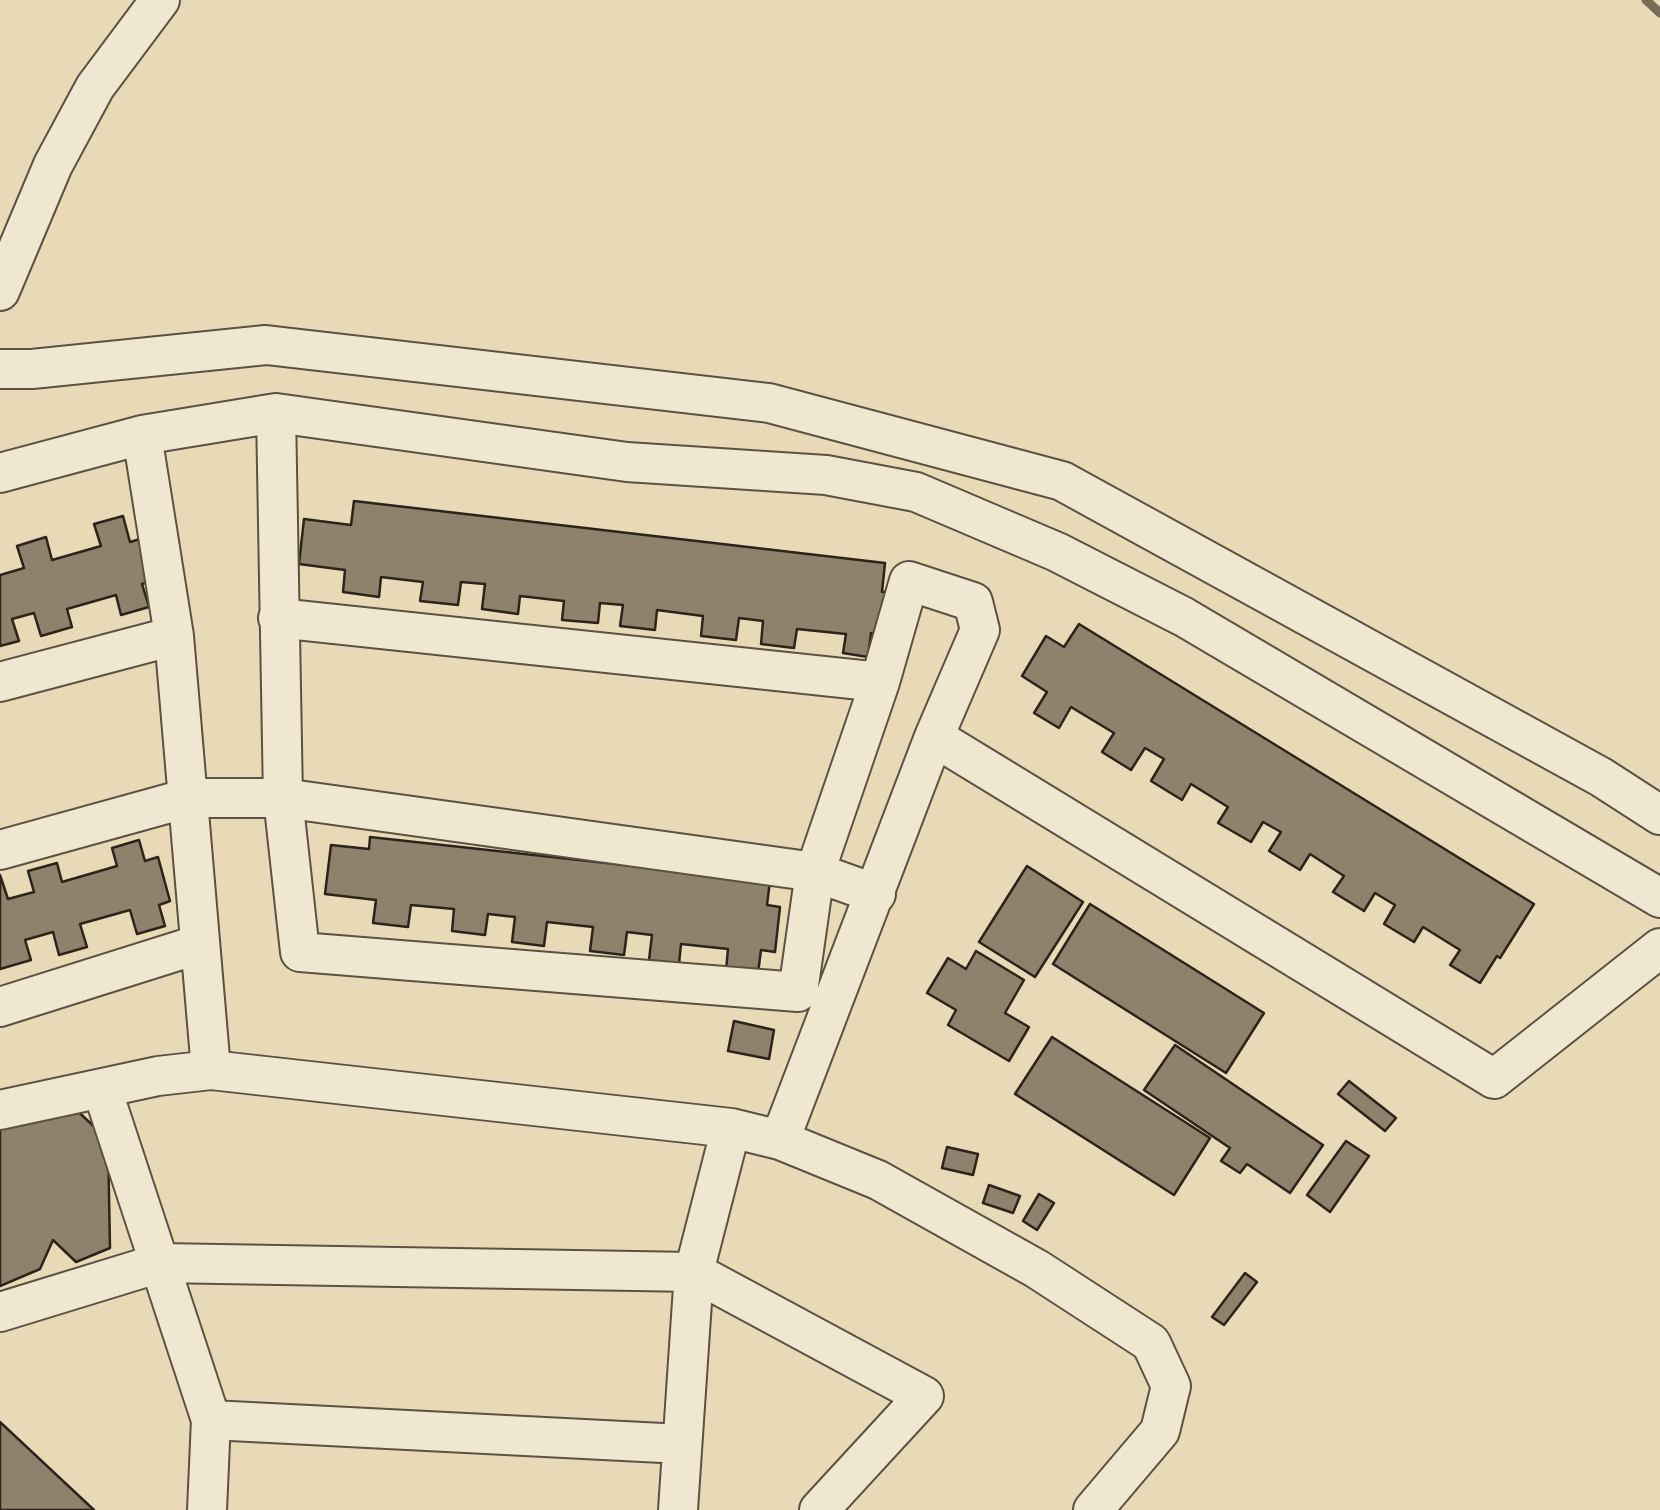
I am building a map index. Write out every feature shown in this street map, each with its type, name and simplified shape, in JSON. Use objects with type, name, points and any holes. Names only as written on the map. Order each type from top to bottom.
[{"type":"street","points":[[0,291],[53,165],[95,87],[160,0]]},
{"type":"street","points":[[0,369],[32,370],[266,345],[769,403],[1044,476],[1062,481],[1601,777],[1660,815]]},
{"type":"street","points":[[276,413],[283,798],[300,952],[798,992],[816,872],[880,682],[909,581],[973,602],[980,630],[934,737],[780,1140]]},
{"type":"street","points":[[0,473],[142,435],[276,413],[627,462],[826,475],[916,492],[1056,552],[1184,617],[1660,898]]},
{"type":"street","points":[[142,435],[174,636],[211,1070]]},
{"type":"street","points":[[278,618],[880,682]]},
{"type":"street","points":[[0,682],[174,636]]},
{"type":"street","points":[[934,737],[1494,1079],[1660,948]]},
{"type":"street","points":[[0,850],[188,798],[283,798],[816,872],[876,894]]},
{"type":"street","points":[[0,1007],[200,944]]},
{"type":"street","points":[[0,1110],[158,1076],[211,1070],[730,1128],[780,1140],[878,1180],[1037,1269],[1151,1342],[1172,1386],[1160,1431],[1093,1510]]},
{"type":"street","points":[[102,1090],[211,1420],[207,1510]]},
{"type":"street","points":[[678,1510],[694,1272],[730,1128]]},
{"type":"street","points":[[0,1312],[160,1263],[694,1272],[924,1396],[819,1510]]},
{"type":"street","points":[[211,1420],[682,1444]]},
{"type":"building","points":[[354,501],[885,563],[882,592],[893,592],[888,634],[871,633],[868,657],[843,653],[846,634],[797,629],[794,648],[761,644],[763,621],[739,618],[736,640],[701,636],[703,616],[657,610],[655,630],[620,626],[623,605],[600,603],[598,623],[562,620],[564,601],[520,596],[518,614],[482,609],[485,584],[461,582],[458,605],[420,601],[423,582],[381,577],[379,597],[343,592],[345,570],[299,564],[304,519],[351,525]]},
{"type":"building","points":[[123,516],[130,542],[140,539],[153,581],[142,584],[149,607],[121,615],[116,595],[67,609],[72,627],[41,636],[34,613],[12,619],[19,641],[0,646],[0,575],[24,568],[17,546],[46,537],[52,560],[101,546],[94,524]]},
{"type":"building","points":[[1079,624],[1534,904],[1480,983],[1450,965],[1460,950],[1423,927],[1414,942],[1384,924],[1395,905],[1375,893],[1364,911],[1333,892],[1344,876],[1310,854],[1300,870],[1269,851],[1281,832],[1263,822],[1251,842],[1218,823],[1228,807],[1191,784],[1182,800],[1151,781],[1164,759],[1145,748],[1131,770],[1102,752],[1114,733],[1071,707],[1059,728],[1034,713],[1047,692],[1022,676],[1046,636],[1064,647]]},
{"type":"building","points":[[370,837],[770,881],[767,905],[780,907],[775,952],[761,950],[758,973],[726,970],[728,949],[681,944],[679,964],[649,960],[652,935],[627,932],[624,955],[590,951],[593,927],[547,922],[544,946],[512,942],[515,917],[488,914],[485,935],[452,931],[454,909],[411,905],[408,927],[373,923],[376,900],[325,894],[331,845],[369,849]]},
{"type":"building","points":[[139,840],[145,861],[158,857],[170,901],[159,905],[165,926],[137,934],[130,910],[80,924],[87,947],[59,955],[53,932],[25,940],[31,960],[0,969],[0,875],[8,899],[34,892],[28,871],[57,863],[62,882],[117,866],[112,848]]},
{"type":"building","points":[[1027,866],[1083,902],[1035,977],[979,942]]},
{"type":"building","points":[[1090,904],[1264,1013],[1226,1073],[1053,964]]},
{"type":"building","points":[[976,951],[1024,980],[1005,1013],[1029,1027],[1009,1061],[948,1025],[956,1010],[927,993],[948,958],[966,969]]},
{"type":"building","points":[[734,1021],[774,1030],[769,1059],[728,1051]]},
{"type":"building","points":[[1052,1037],[1210,1138],[1174,1195],[1015,1094]]},
{"type":"building","points":[[1175,1045],[1323,1145],[1290,1193],[1247,1164],[1240,1173],[1221,1161],[1230,1148],[1144,1090]]},
{"type":"building","points":[[1349,1081],[1396,1118],[1385,1131],[1338,1094]]},
{"type":"building","points":[[64,1098],[108,1140],[110,1248],[76,1262],[53,1240],[40,1269],[0,1286],[0,1125]]},
{"type":"building","points":[[1346,1141],[1369,1156],[1330,1212],[1307,1195]]},
{"type":"building","points":[[947,1147],[978,1154],[973,1175],[942,1168]]},
{"type":"building","points":[[989,1185],[1020,1196],[1013,1213],[983,1203]]},
{"type":"building","points":[[1039,1194],[1054,1203],[1037,1230],[1023,1221]]},
{"type":"building","points":[[1245,1273],[1257,1282],[1224,1325],[1212,1317]]},
{"type":"building","points":[[0,1422],[94,1510],[0,1510]]},
{"type":"waterway","points":[[1646,0],[1660,13]]}]
